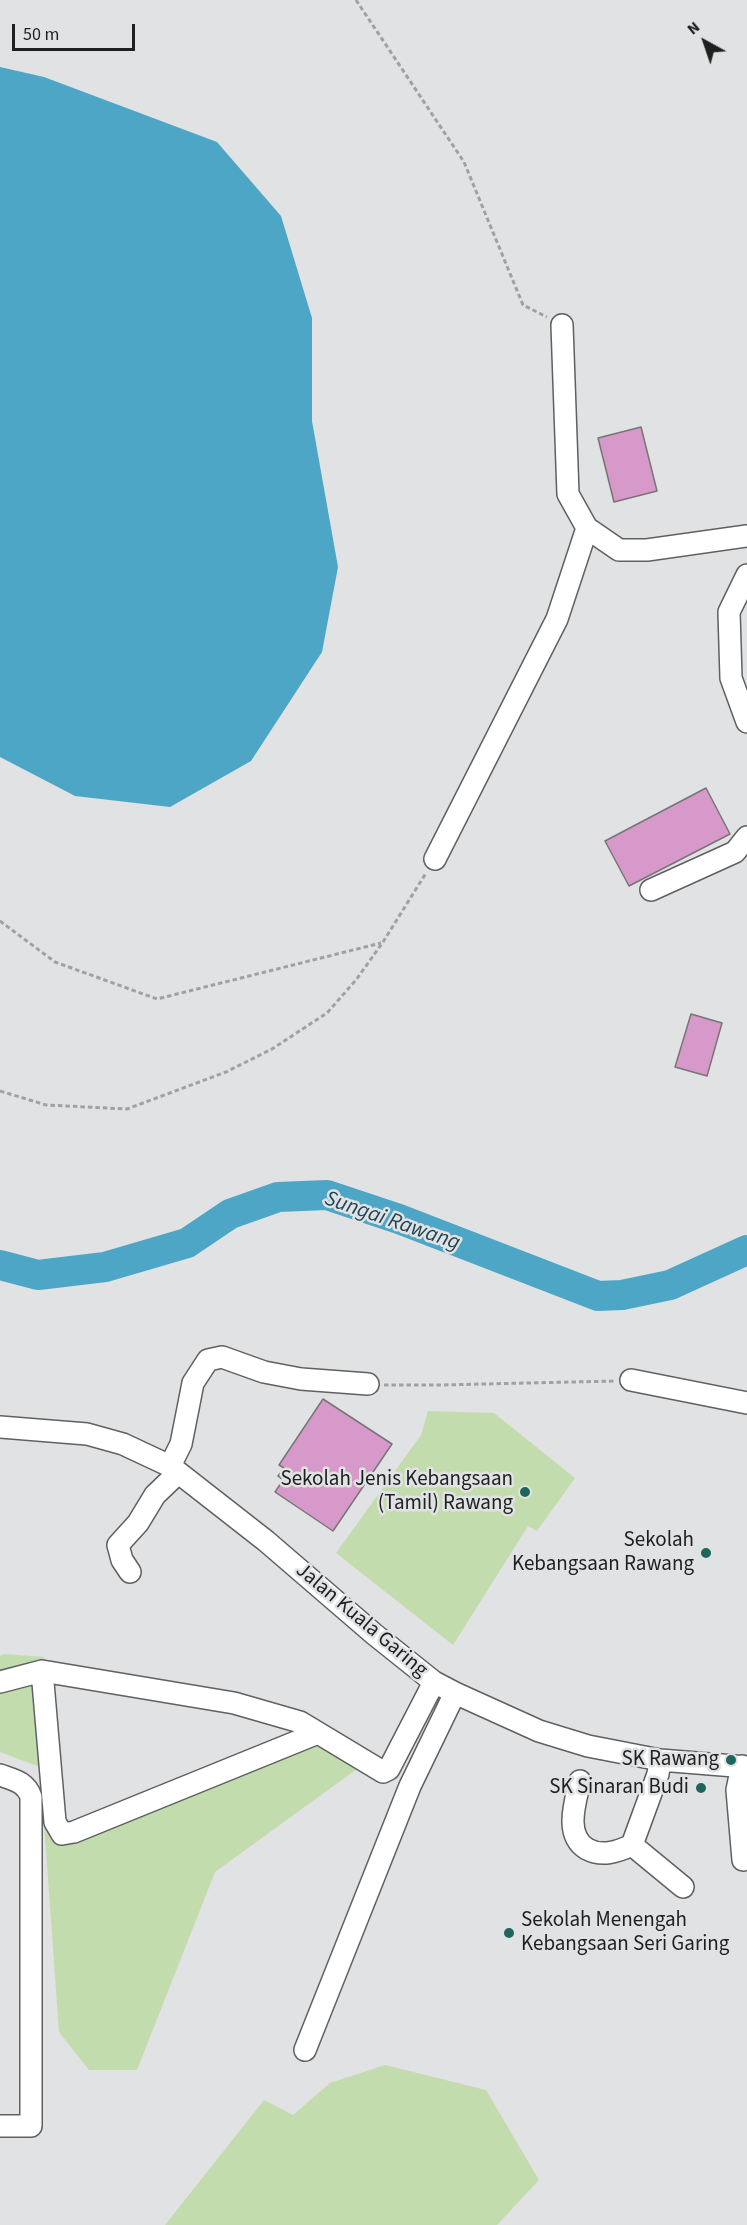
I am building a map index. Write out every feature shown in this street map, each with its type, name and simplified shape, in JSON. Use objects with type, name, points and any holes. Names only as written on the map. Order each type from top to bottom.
[{"type":"street","points":[[562,325],[568,494],[586,528],[619,550],[647,550],[747,536]]},
{"type":"street","points":[[435,859],[557,620],[586,528]]},
{"type":"street","points":[[747,575],[729,612],[731,678],[747,722]]},
{"type":"street","points":[[651,890],[735,852],[747,837]]},
{"type":"street","points":[[130,1572],[122,1560],[118,1545],[138,1523],[174,1470],[193,1383],[208,1360],[222,1357],[264,1372],[301,1379],[368,1384]]},
{"type":"street","points":[[631,1380],[747,1403]]},
{"type":"street","name":"Jalan Kuala Garing","points":[[0,1427],[87,1434],[123,1444],[174,1470],[266,1541],[374,1634],[434,1682],[455,1693],[539,1731],[588,1746],[660,1760],[744,1767]]},
{"type":"street","points":[[42,1671],[55,1822],[62,1834],[74,1832],[318,1733]]},
{"type":"street","points":[[0,1682],[42,1671],[234,1703],[291,1719],[383,1772],[390,1769],[434,1682]]},
{"type":"street","points":[[305,2050],[410,1786],[455,1693]]},
{"type":"street","points":[[580,1780],[574,1805],[573,1828],[578,1844],[596,1854],[616,1852],[632,1845],[658,1774],[660,1760]]},
{"type":"street","points":[[743,1860],[737,1790],[744,1767]]},
{"type":"street","points":[[0,1775],[21,1782],[31,1797],[31,2126],[0,2126]]},
{"type":"street","points":[[632,1845],[683,1887]]},
{"type":"path","points":[[356,0],[464,162],[523,305],[562,325]]},
{"type":"path","points":[[0,1091],[46,1105],[127,1109],[226,1072],[272,1049],[327,1013],[356,980],[383,942],[435,859]]},
{"type":"path","points":[[0,921],[55,962],[157,999],[383,942]]},
{"type":"path","points":[[368,1384],[451,1385],[631,1380]]},
{"type":"green space","points":[[428,1411],[494,1413],[575,1478],[537,1531],[528,1526],[453,1645],[336,1553],[421,1435]]},
{"type":"green space","points":[[4,1654],[44,1657],[59,1841],[312,1738],[357,1769],[215,1872],[137,2070],[89,2070],[59,2032],[40,1767],[0,1752],[0,1656]]},
{"type":"green space","points":[[385,2065],[486,2090],[539,2180],[497,2225],[165,2225],[264,2100],[293,2115],[330,2083]]},
{"type":"water","points":[[0,67],[44,77],[217,142],[281,216],[312,318],[312,421],[338,567],[322,652],[251,761],[170,807],[75,796],[0,757]]},
{"type":"building","points":[[641,427],[657,491],[614,502],[598,438]]},
{"type":"building","points":[[706,788],[730,834],[629,886],[605,841]]},
{"type":"building","points":[[691,1014],[722,1023],[707,1076],[675,1067]]},
{"type":"building","points":[[323,1399],[392,1444],[333,1531],[275,1492],[283,1480],[278,1476],[284,1468],[279,1465]]},
{"type":"waterway","name":"Sungai Rawang","points":[[0,1265],[38,1275],[105,1267],[187,1243],[230,1214],[278,1197],[327,1195],[399,1219],[598,1296],[622,1295],[670,1285],[747,1250]]},
{"type":"place","name":"Sekolah Jenis Kebangsaan (Tamil) Rawang","points":[[525,1492]]},
{"type":"place","name":"Sekolah Kebangsaan Rawang","points":[[706,1553]]},
{"type":"place","name":"SK Rawang","points":[[731,1760]]},
{"type":"place","name":"SK Sinaran Budi","points":[[701,1788]]},
{"type":"place","name":"Sekolah Menengah Kebangsaan Seri Garing","points":[[509,1933]]}]
